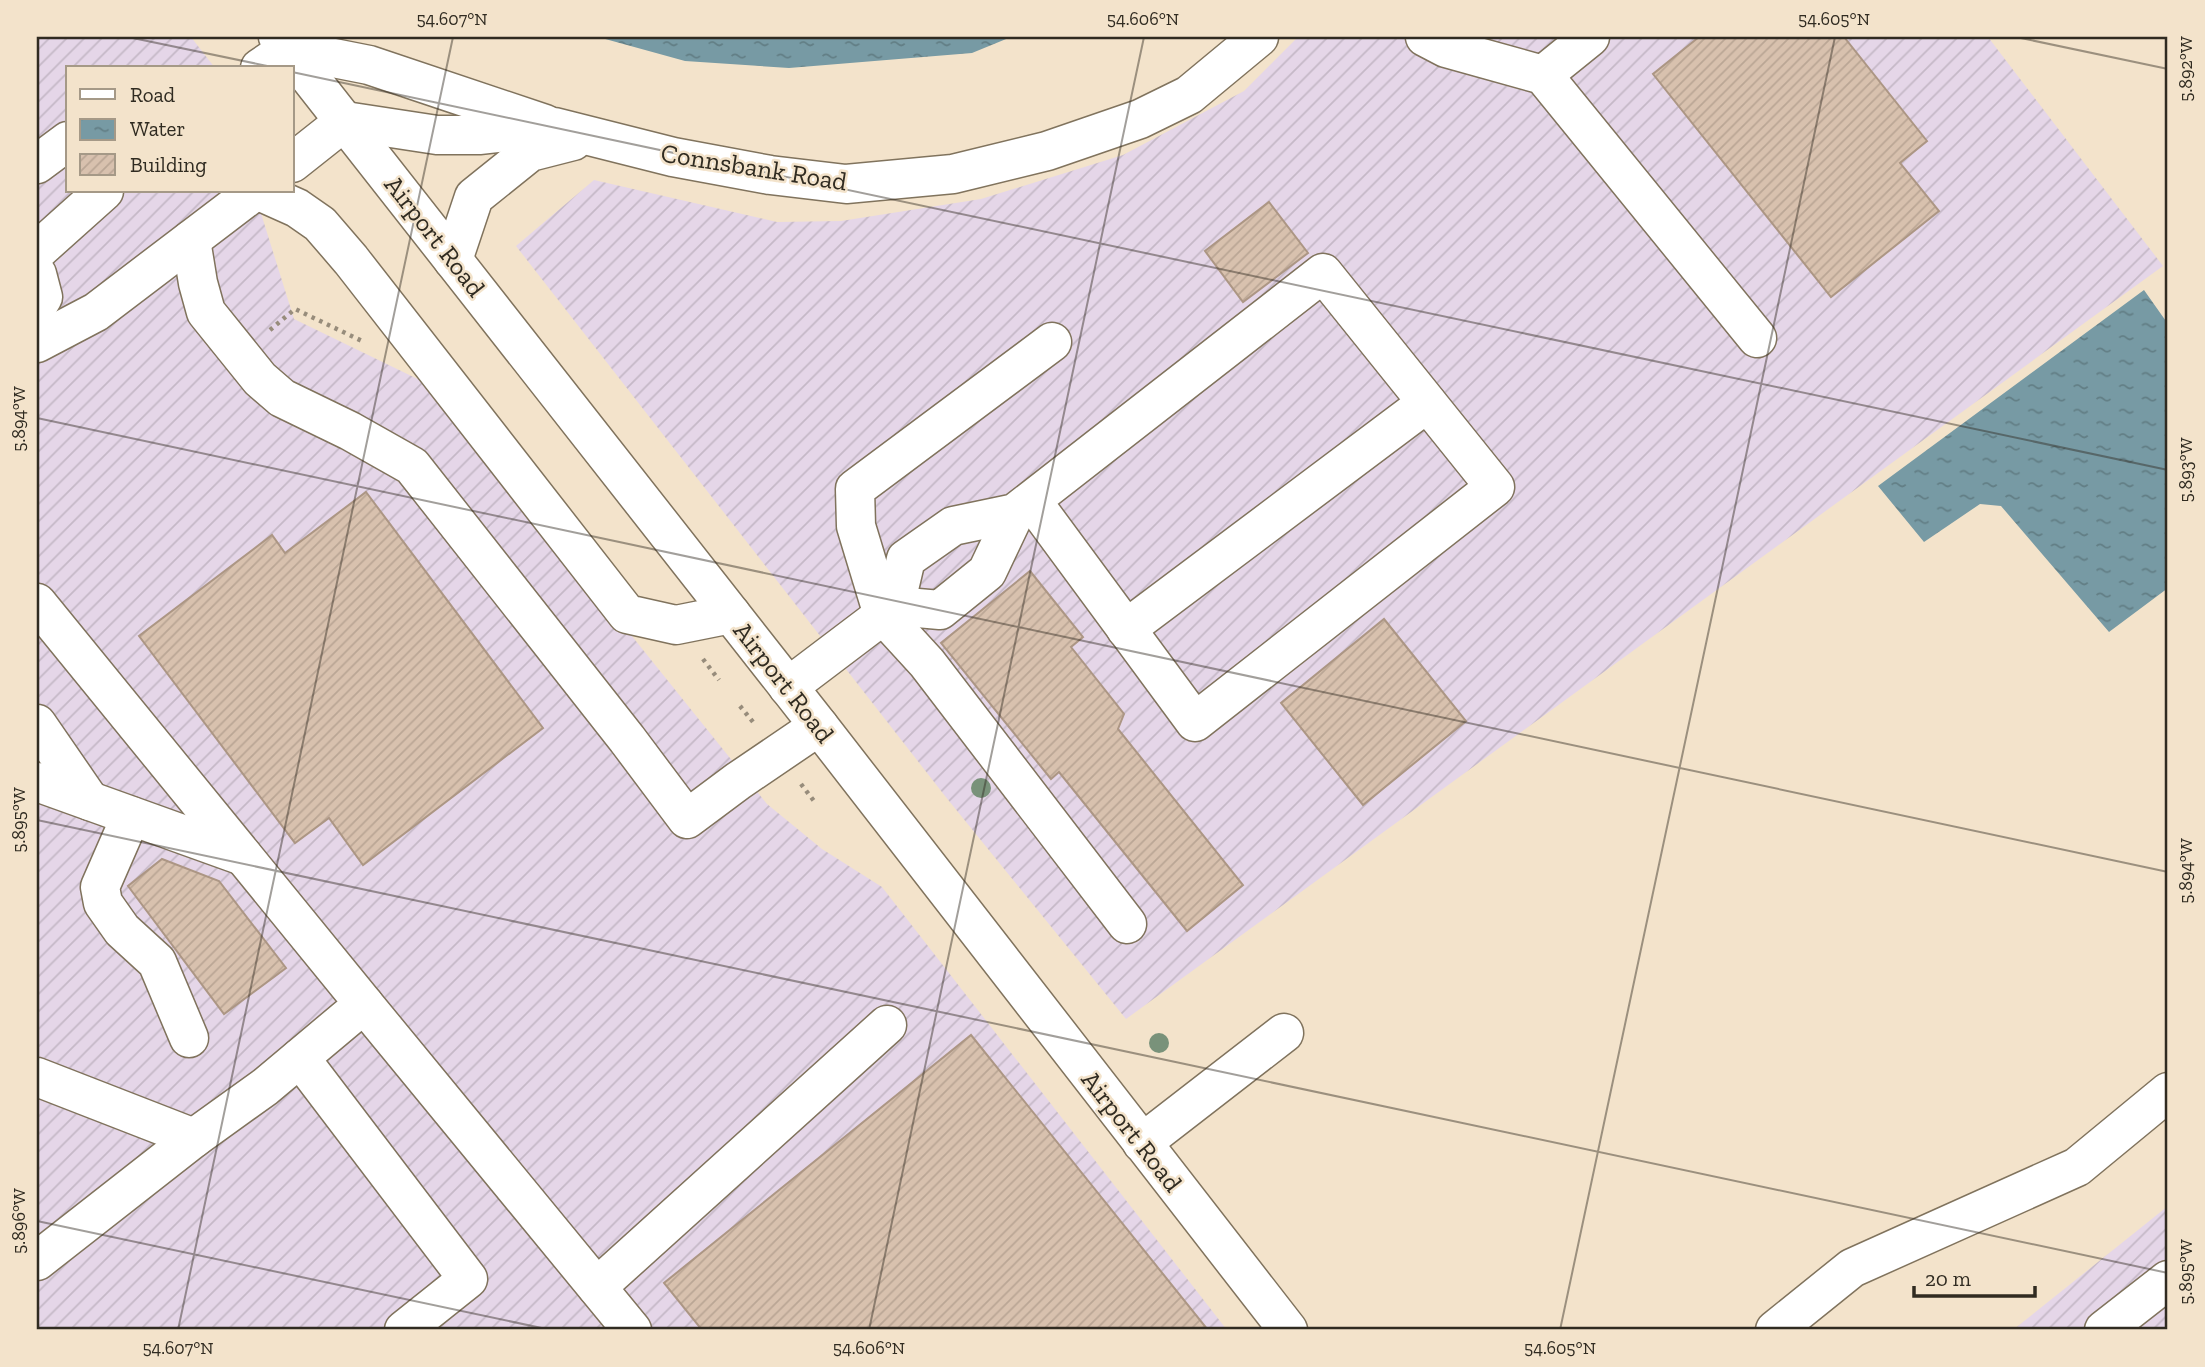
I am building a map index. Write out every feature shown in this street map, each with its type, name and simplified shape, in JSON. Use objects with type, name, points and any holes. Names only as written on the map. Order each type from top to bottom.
[{"type":"street","name":"Connsbank Road","points":[[345,121],[437,135],[479,135],[554,127],[673,157],[770,175],[846,184],[953,174],[1047,151],[1140,119],[1189,95],[1258,37]]},
{"type":"street","points":[[1425,37],[1446,48],[1543,75],[1757,338]]},
{"type":"street","points":[[1543,75],[1590,37]]},
{"type":"street","points":[[275,51],[369,65],[554,127]]},
{"type":"street","name":"Airport Road","points":[[275,51],[290,66]]},
{"type":"street","name":"Airport Road","points":[[294,70],[345,121],[1288,1330]]},
{"type":"street","points":[[294,161],[345,121]]},
{"type":"street","points":[[453,260],[474,197],[530,152],[592,136]]},
{"type":"street","points":[[37,164],[66,142]]},
{"type":"street","points":[[37,251],[103,192]]},
{"type":"street","points":[[37,343],[96,312],[256,192]]},
{"type":"street","points":[[259,192],[297,208],[320,224],[627,614],[676,625],[731,614]]},
{"type":"street","points":[[191,240],[206,312],[260,379],[282,398],[350,431],[412,466],[687,819],[819,726]]},
{"type":"street","points":[[889,611],[940,610],[987,572],[1024,507],[1323,273],[1495,487],[1195,722],[1126,629],[1024,507]]},
{"type":"street","points":[[37,274],[43,297],[37,307]]},
{"type":"street","points":[[1052,342],[855,489],[856,526],[889,611],[1127,923]]},
{"type":"street","points":[[1126,629],[1427,403]]},
{"type":"street","points":[[788,687],[889,611],[906,559],[953,526],[1024,507]]},
{"type":"street","points":[[37,603],[632,1330]]},
{"type":"street","points":[[37,724],[90,801]]},
{"type":"street","points":[[37,782],[243,856]]},
{"type":"street","points":[[131,816],[100,887],[103,903],[122,930],[157,962],[188,1038]]},
{"type":"street","points":[[37,1261],[194,1138],[265,1087],[364,1004]]},
{"type":"street","points":[[597,1287],[887,1025]]},
{"type":"street","points":[[1142,1143],[1284,1033]]},
{"type":"street","points":[[300,1058],[468,1279],[404,1330]]},
{"type":"street","points":[[37,1077],[194,1138]]},
{"type":"street","points":[[1775,1330],[1852,1268],[2077,1167],[2168,1092]]},
{"type":"street","points":[[2104,1330],[2168,1280]]},
{"type":"path","points":[[295,309],[364,342]]},
{"type":"shaded area","points":[[37,37],[191,37],[213,66],[66,66],[66,192],[254,192],[294,319],[430,385],[767,804],[822,849],[882,887],[1227,1330],[37,1330]]},
{"type":"shaded area","points":[[1298,37],[1988,37],[2163,266],[1126,1019],[945,796],[516,246],[594,180],[777,222],[841,221],[981,199],[1123,155],[1244,91]]},
{"type":"shaded area","points":[[2168,1206],[2168,1330],[2013,1330]]},
{"type":"water","points":[[598,37],[1011,37],[972,53],[789,68],[685,61]]},
{"type":"water","points":[[2144,290],[2168,324],[2168,588],[2109,632],[2001,506],[1980,504],[1924,542],[1878,486]]},
{"type":"building","points":[[1699,37],[1844,37],[1927,141],[1900,163],[1939,211],[1831,297],[1653,74]]},
{"type":"building","points":[[1269,202],[1308,253],[1243,302],[1205,251]]},
{"type":"building","points":[[366,492],[543,728],[363,865],[329,818],[295,843],[139,636],[272,535],[285,553]]},
{"type":"building","points":[[1030,571],[1083,637],[1071,647],[1124,714],[1118,729],[1243,885],[1187,931],[1059,772],[1051,779],[941,643]]},
{"type":"building","points":[[1384,619],[1466,721],[1363,805],[1281,703]]},
{"type":"building","points":[[162,859],[219,881],[286,968],[224,1014],[128,886]]},
{"type":"building","points":[[971,1035],[1208,1330],[702,1330],[664,1283]]}]
